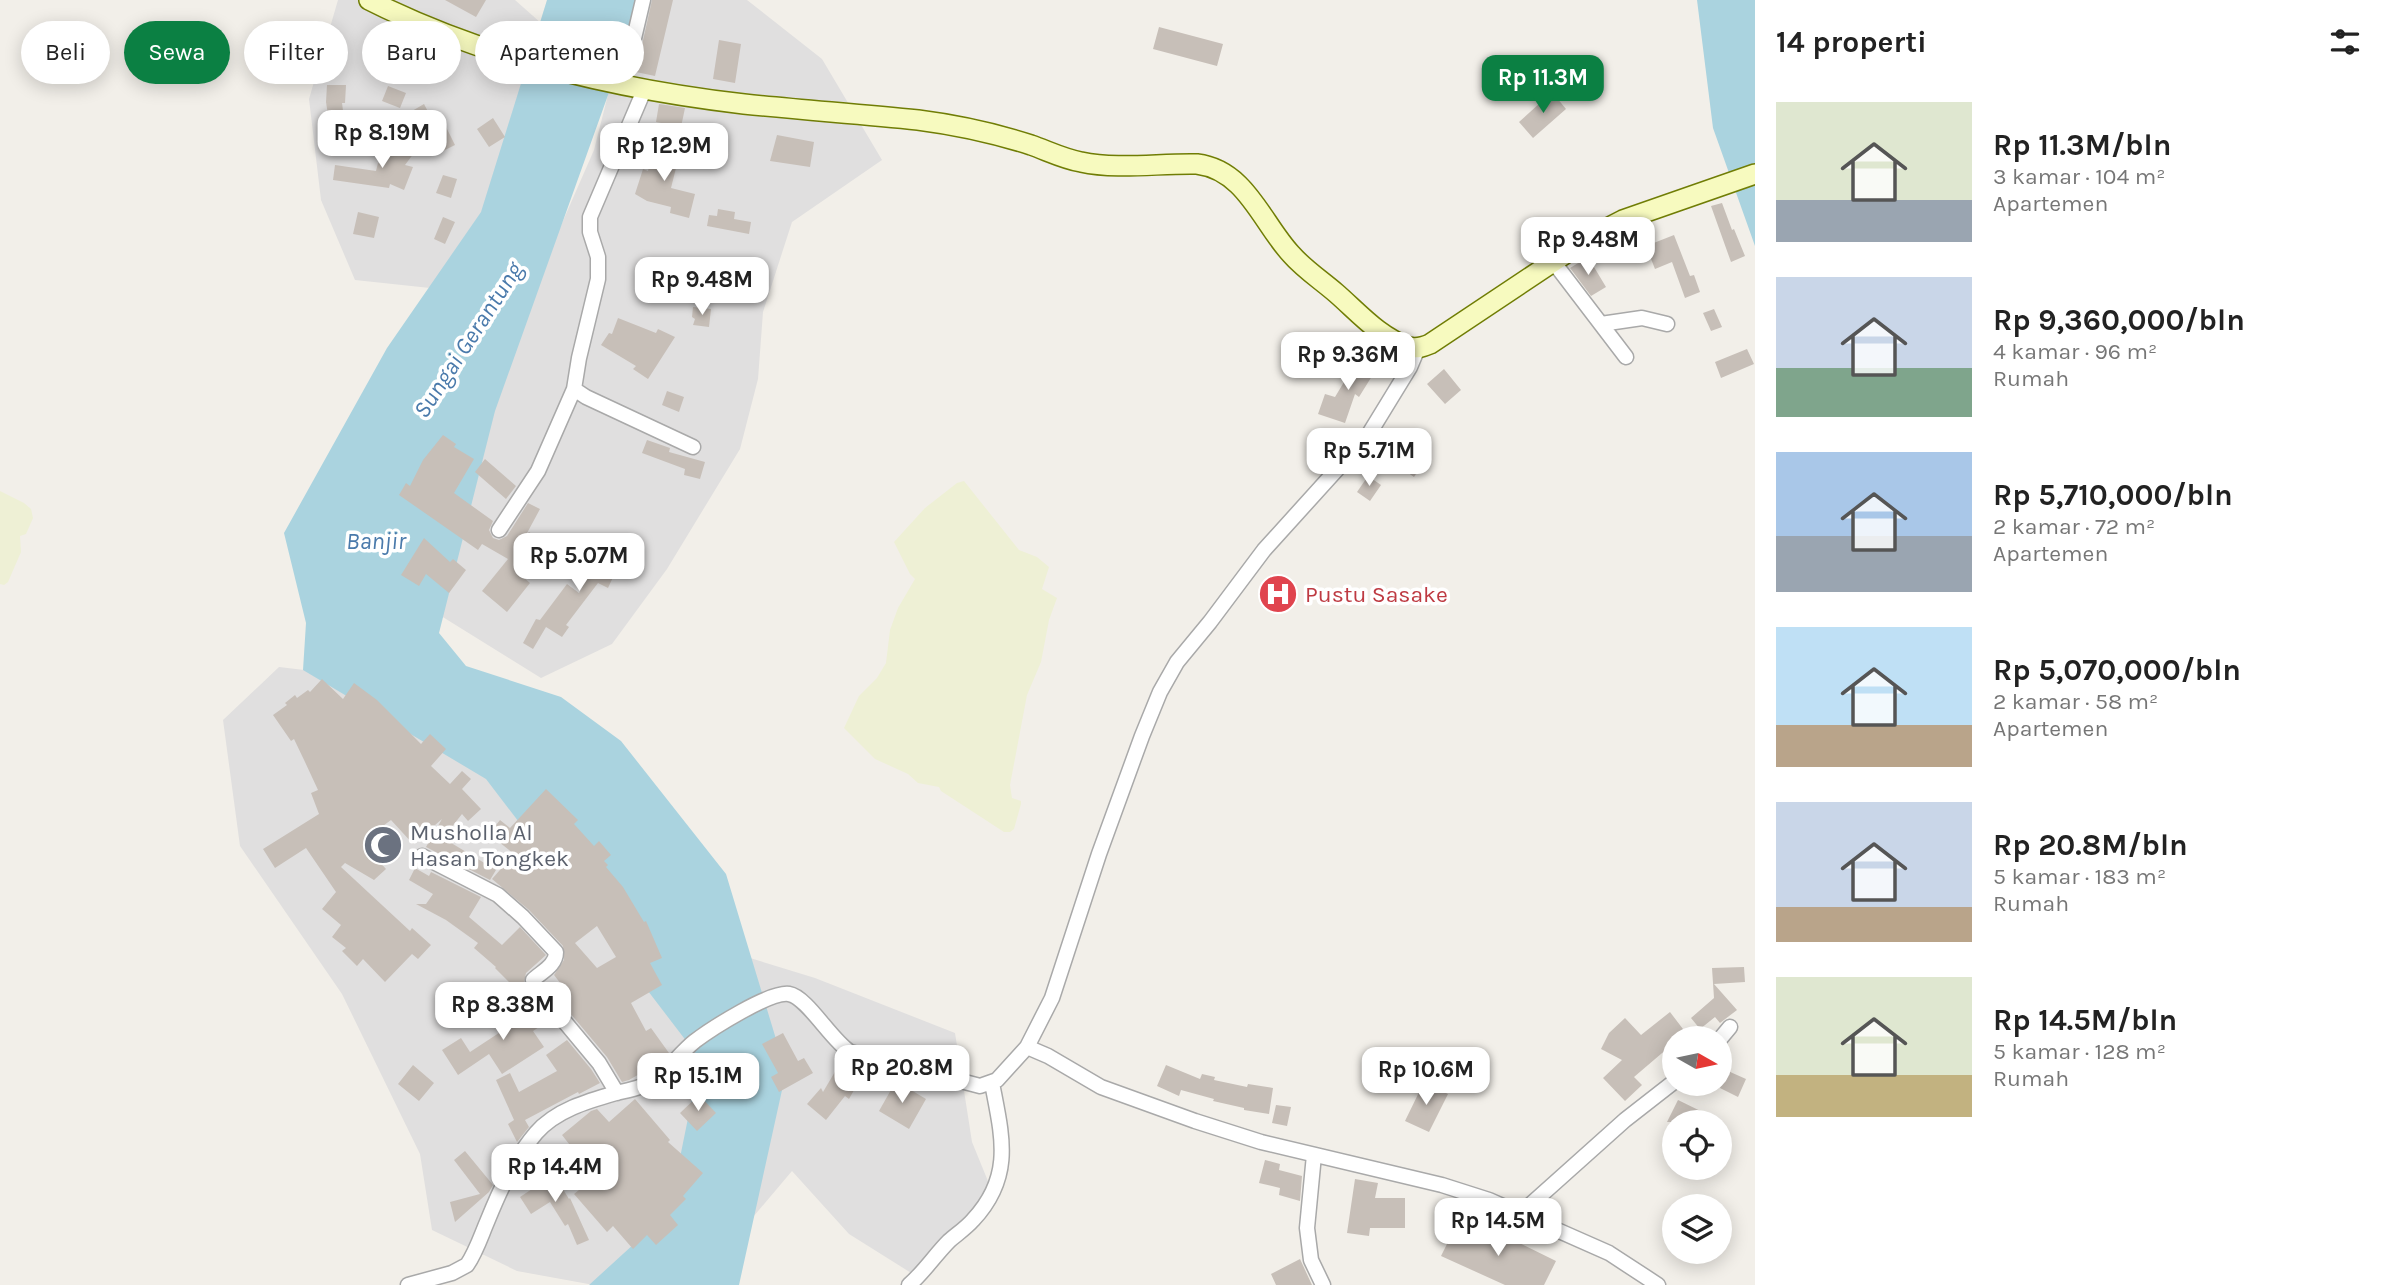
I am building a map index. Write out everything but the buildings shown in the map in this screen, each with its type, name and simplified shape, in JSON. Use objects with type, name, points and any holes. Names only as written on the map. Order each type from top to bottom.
[{"type":"street","points":[[369,0],[412,22],[475,45]]},
{"type":"street","points":[[638,21],[643,0]]},
{"type":"street","points":[[621,84],[742,104],[918,120],[978,129],[1080,162],[1105,165],[1186,163],[1210,166],[1224,174],[1254,201],[1293,257],[1376,328],[1392,339],[1418,348],[1430,344],[1591,236],[1623,220],[1755,174]]},
{"type":"street","points":[[499,530],[538,471],[575,389],[579,358],[598,279],[598,257],[590,232],[590,217],[645,88]]},
{"type":"street","points":[[1552,260],[1626,356]]},
{"type":"street","points":[[1601,324],[1642,318],[1667,324]]},
{"type":"street","points":[[408,1285],[452,1273],[467,1265],[504,1182],[528,1143],[546,1124],[572,1109],[645,1086],[695,1041],[773,996],[795,996],[835,1040],[850,1052],[980,1086],[992,1083],[1027,1047],[1060,977],[1099,854],[1142,736],[1160,692],[1177,662],[1270,542],[1369,434],[1410,367],[1418,348]]},
{"type":"street","points":[[575,389],[586,397],[693,447]]},
{"type":"street","points":[[422,856],[498,895],[523,917],[556,953],[552,964],[533,980],[534,985],[599,1063],[617,1093]]},
{"type":"street","points":[[1027,1047],[1101,1087],[1246,1138],[1461,1190],[1609,1253],[1658,1285]]},
{"type":"street","points":[[909,1285],[950,1241],[974,1220],[990,1199],[997,1184],[1003,1154],[992,1083]]},
{"type":"street","points":[[1520,1214],[1625,1119],[1662,1091]]},
{"type":"street","points":[[1314,1155],[1307,1228],[1311,1260],[1323,1285]]},
{"type":"shaded area","points":[[338,0],[515,0],[539,21],[475,21],[475,84],[542,84],[535,133],[430,288],[355,280],[321,200],[309,99],[313,84],[348,84],[348,21],[332,21]]},
{"type":"shaded area","points":[[632,0],[747,0],[822,59],[882,160],[792,222],[763,312],[758,379],[740,449],[667,569],[612,644],[541,678],[417,601],[528,301],[594,150],[611,84],[644,84],[644,21],[627,21]]},
{"type":"shaded area","points":[[279,667],[321,672],[402,699],[737,954],[815,978],[955,1033],[972,1142],[992,1191],[916,1276],[849,1234],[792,1171],[737,1236],[607,1285],[517,1271],[432,1230],[420,1154],[342,994],[240,846],[223,720]]},
{"type":"shaded area","name":"Musholla Al Hasan Tongkek","points":[[386,829],[399,844],[380,860],[367,845]]},
{"type":"green space","points":[[964,481],[1019,550],[1037,557],[1049,567],[1042,589],[1057,598],[1049,620],[1041,662],[1027,695],[1010,785],[1012,798],[1021,801],[1021,804],[1014,829],[1010,832],[1004,832],[941,791],[939,787],[918,783],[908,774],[875,759],[844,728],[859,696],[877,678],[886,663],[890,630],[898,608],[915,579],[894,542],[925,508],[957,483]]},
{"type":"green space","points":[[0,491],[24,503],[31,509],[33,518],[26,534],[20,536],[21,552],[8,582],[4,585],[0,584]]},
{"type":"water","name":"Banjir","points":[[547,0],[642,0],[634,21],[540,21]]},
{"type":"water","points":[[1697,0],[1755,0],[1755,246],[1713,128]]},
{"type":"water","name":"Banjir","points":[[521,84],[612,84],[495,411],[439,633],[466,666],[561,697],[621,741],[726,874],[786,1072],[739,1285],[589,1285],[669,1212],[700,1059],[486,779],[303,670],[306,623],[284,533],[387,348],[481,212]]},
{"type":"place","name":"Pustu Sasake","points":[[1278,594]]},
{"type":"place","name":"Musholla Al Hasan Tongkek","points":[[383,845]]},
{"type":"water label","name":"Sungai Gerantung","points":[[468,340]]}]
